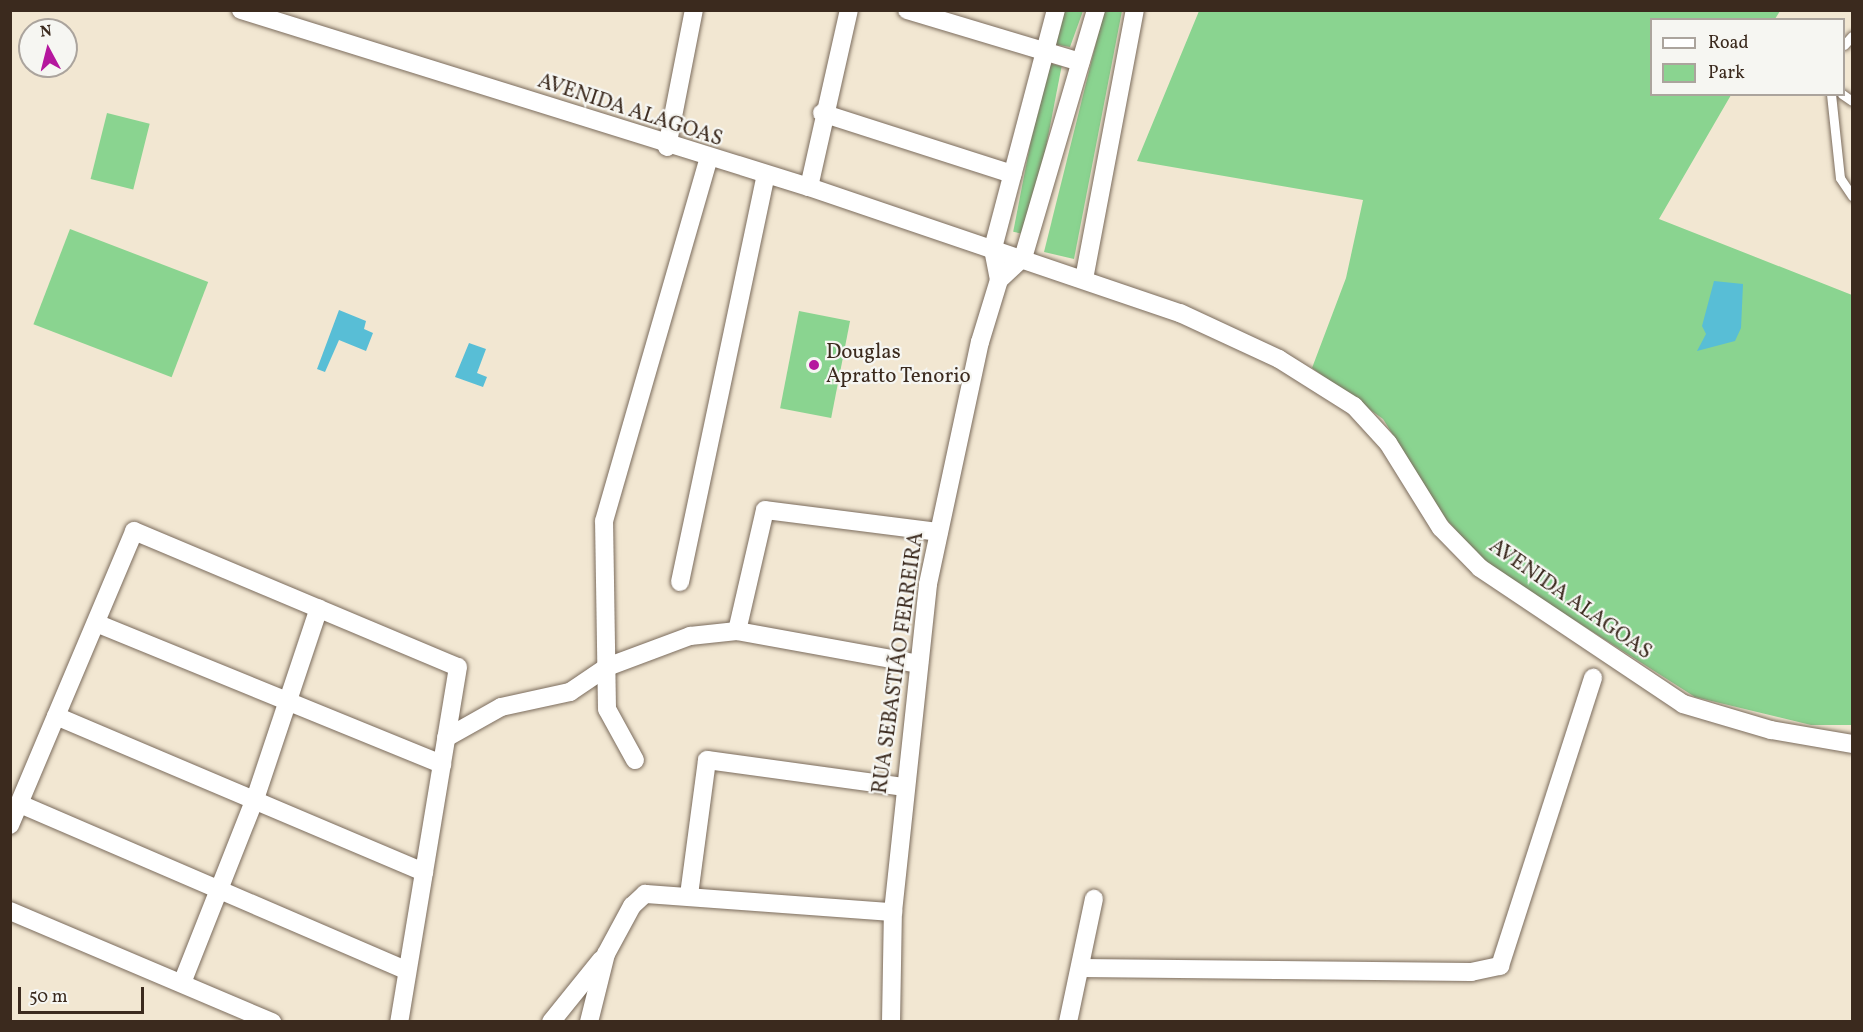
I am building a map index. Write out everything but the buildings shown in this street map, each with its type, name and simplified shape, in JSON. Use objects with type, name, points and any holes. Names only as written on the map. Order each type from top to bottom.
[{"type":"street","name":"AVENIDA ALAGOAS","points":[[241,10],[765,178],[809,187],[1084,279],[1200,322],[1279,359],[1354,406],[1388,443],[1441,528],[1480,568],[1683,704],[1771,730],[1852,744]]},
{"type":"street","points":[[667,147],[694,10]]},
{"type":"street","points":[[809,187],[822,113],[849,10]]},
{"type":"street","points":[[907,10],[1080,62]]},
{"type":"street","name":"RUA SEBASTIÃO FERREIRA","points":[[1014,256],[1012,174],[1056,10]]},
{"type":"street","name":"RUA SEBASTIÃO FERREIRA","points":[[891,1022],[893,912],[905,787],[919,664],[939,532],[999,280],[1014,256],[1096,10]]},
{"type":"street","points":[[1084,279],[1135,10]]},
{"type":"street","points":[[822,113],[1012,174]]},
{"type":"street","points":[[635,760],[607,709],[604,521],[708,159]]},
{"type":"street","points":[[680,582],[765,178]]},
{"type":"street","points":[[999,280],[1014,256]]},
{"type":"street","points":[[737,633],[765,510],[939,532]]},
{"type":"street","points":[[10,825],[134,531],[458,667],[399,1022]]},
{"type":"street","points":[[182,983],[255,799],[320,608]]},
{"type":"street","points":[[96,623],[290,700],[442,764]]},
{"type":"street","points":[[446,738],[501,707],[570,692],[607,667],[690,636],[737,633],[919,664]]},
{"type":"street","points":[[1081,968],[1471,972],[1500,966],[1593,678]]},
{"type":"street","points":[[56,716],[424,872]]},
{"type":"street","points":[[689,895],[707,760],[905,787]]},
{"type":"street","points":[[20,804],[408,971]]},
{"type":"street","points":[[551,1022],[606,954],[632,906],[645,894],[689,895],[893,912]]},
{"type":"street","points":[[1068,1022],[1094,899]]},
{"type":"street","points":[[10,911],[272,1022]]},
{"type":"street","points":[[589,1022],[606,954]]},
{"type":"lane","points":[[1831,96],[1840,178],[1852,196]]},
{"type":"green space","points":[[1063,11],[1083,11],[1070,47],[1053,44]]},
{"type":"green space","points":[[1104,11],[1122,11],[1074,259],[1044,252]]},
{"type":"green space","points":[[1199,11],[1780,11],[1776,18],[1650,18],[1650,96],[1730,96],[1659,219],[1852,295],[1852,725],[1811,725],[1695,697],[1485,563],[1446,519],[1383,419],[1312,368],[1346,278],[1363,200],[1137,161]]},
{"type":"green space","points":[[1046,63],[1062,66],[1029,235],[1013,232]]},
{"type":"green space","points":[[107,113],[150,124],[133,190],[91,179]]},
{"type":"green space","points":[[70,229],[208,282],[172,377],[33,324]]},
{"type":"green space","name":"Douglas Apratto Tenorio","points":[[799,311],[850,321],[831,418],[780,408]]},
{"type":"water","points":[[1714,281],[1743,284],[1741,328],[1735,341],[1697,351],[1706,334],[1702,326]]},
{"type":"water","points":[[339,310],[366,321],[364,329],[373,333],[366,351],[339,340],[325,372],[317,369]]},
{"type":"water","points":[[469,343],[486,349],[477,373],[487,377],[483,387],[455,377]]},
{"type":"place","name":"Douglas Apratto Tenorio","points":[[814,365]]}]
